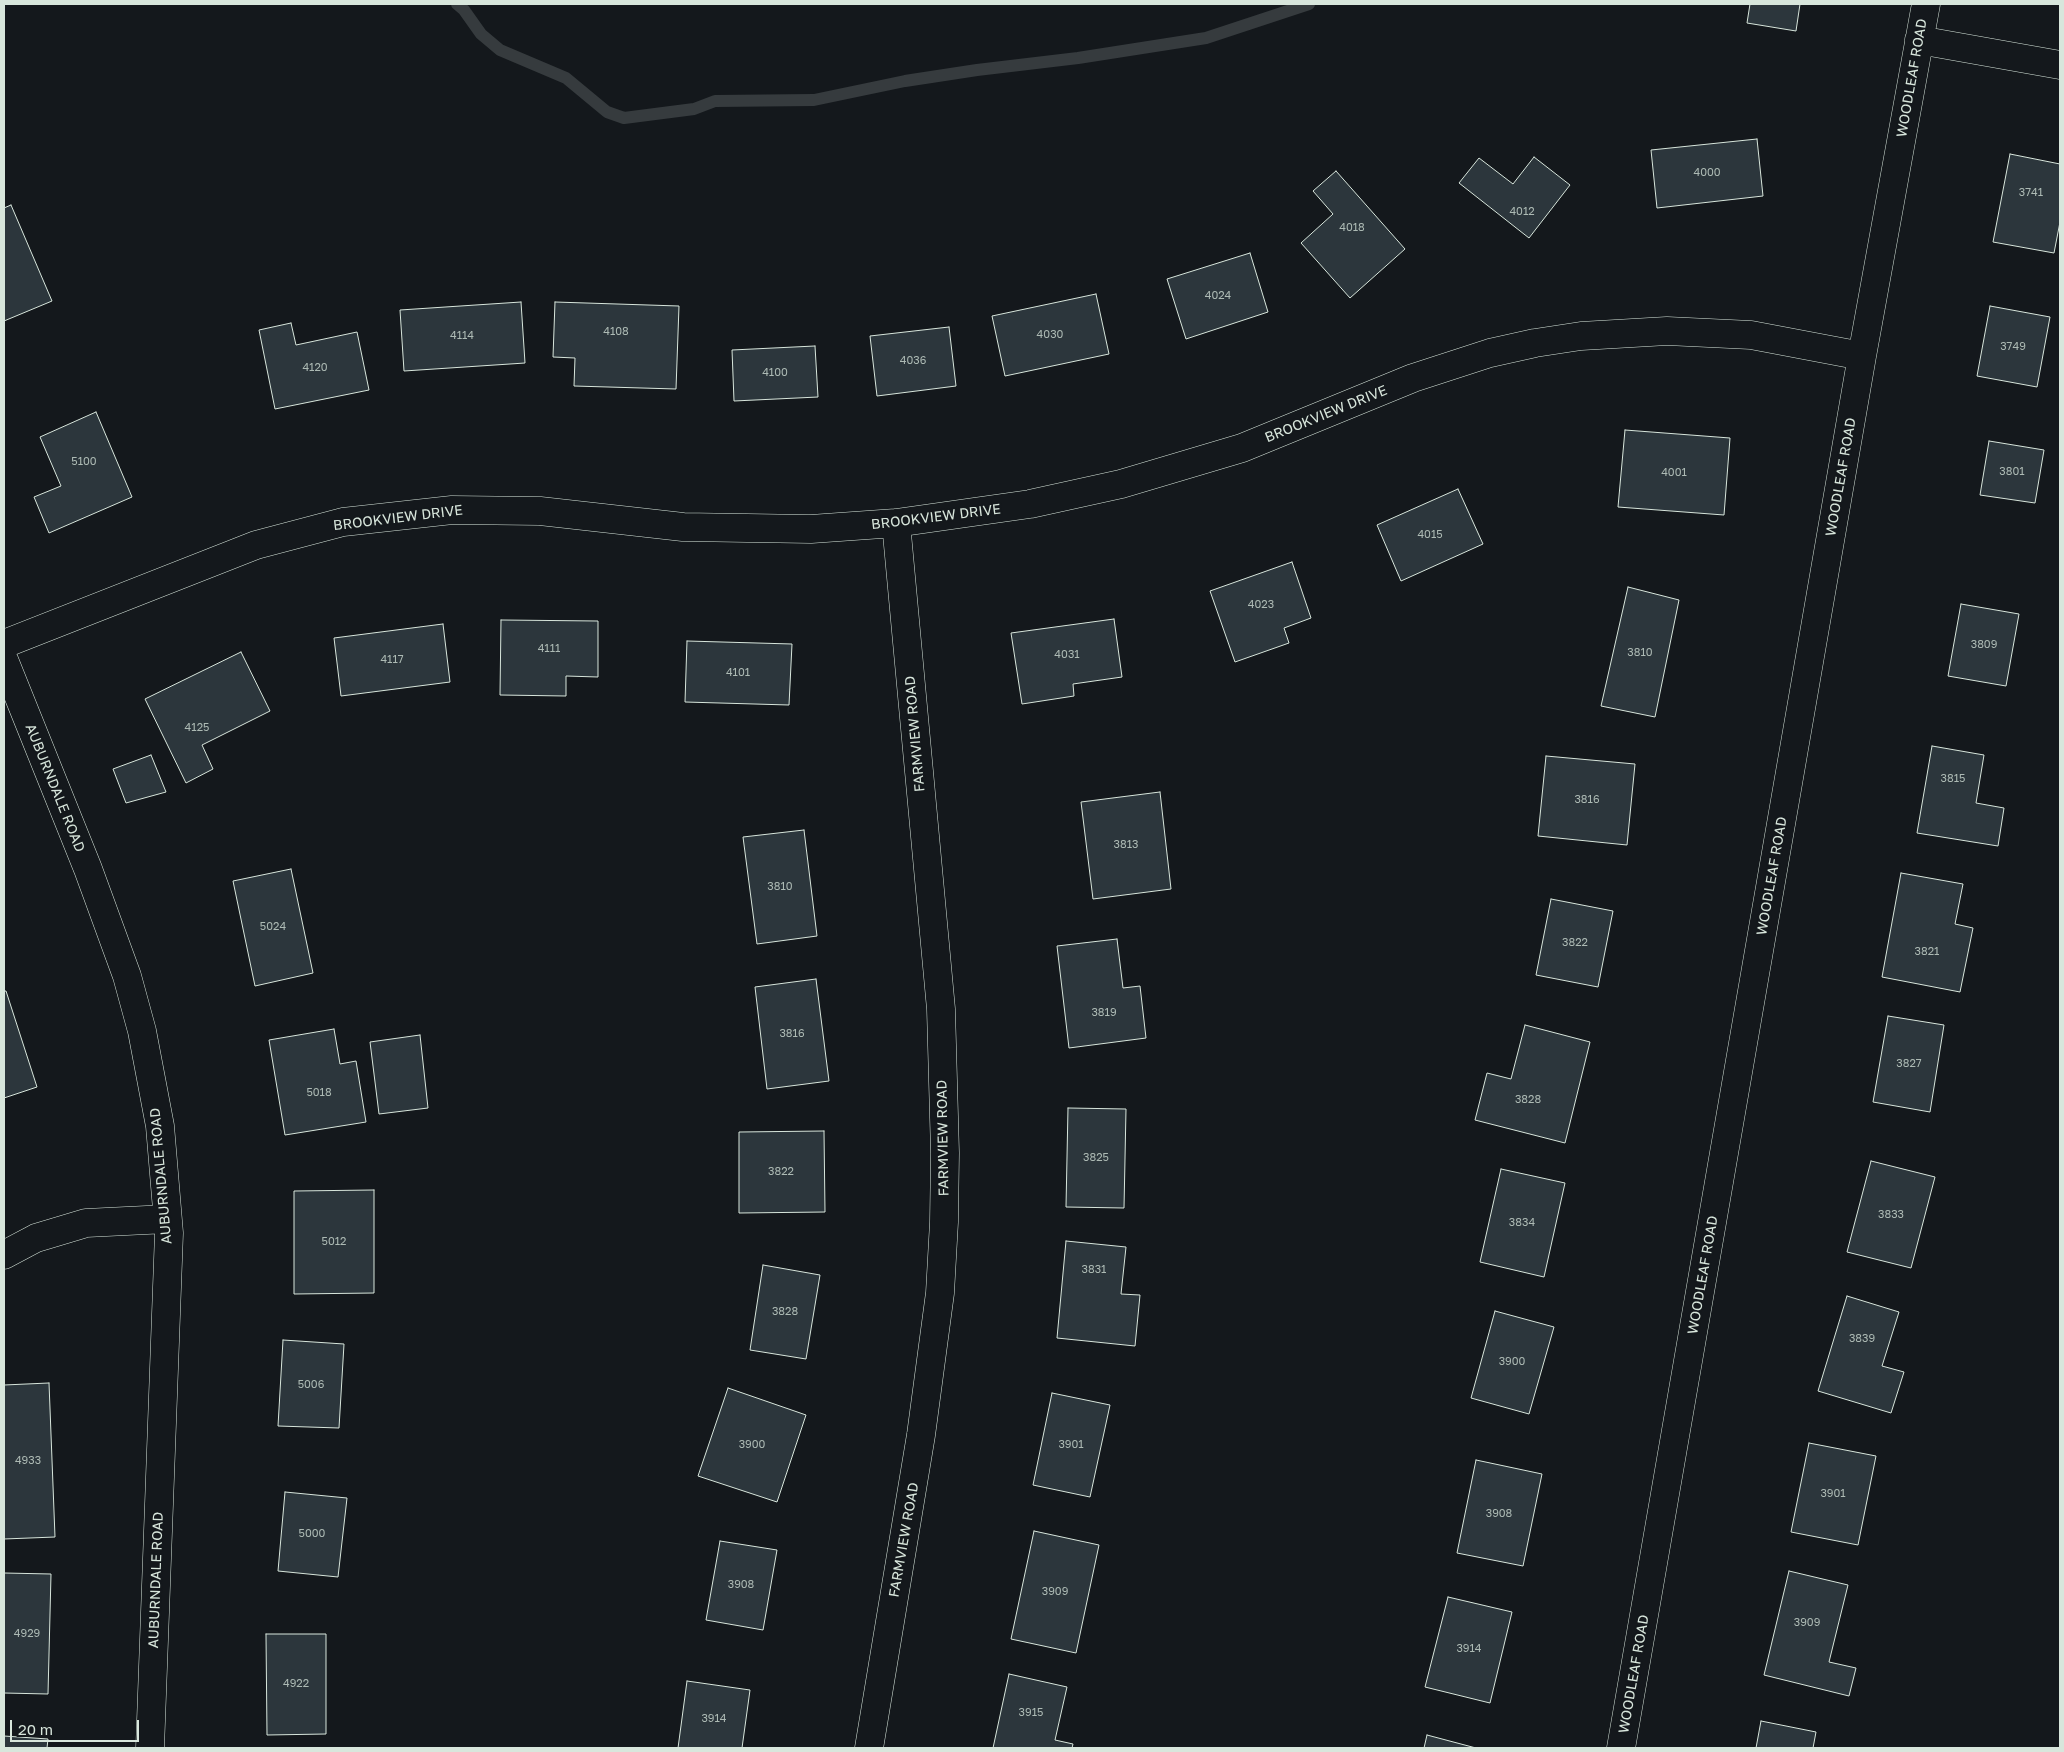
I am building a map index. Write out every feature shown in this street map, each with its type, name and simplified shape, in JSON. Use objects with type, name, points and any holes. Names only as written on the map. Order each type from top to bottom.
[{"type":"street","name":"WOODLEAF ROAD","points":[[1621,1748],[1862,356],[1926,4]]},
{"type":"street","points":[[1919,40],[2060,65]]},
{"type":"street","name":"BROOKVIEW DRIVE","points":[[4,644],[256,545],[343,522],[452,510],[540,511],[683,527],[811,530],[896,523],[1030,504],[1121,484],[1242,448],[1413,378],[1490,353],[1535,343],[1580,336],[1667,331],[1751,335],[1862,356]]},
{"type":"street","name":"FARMVIEW ROAD","points":[[869,1748],[921,1435],[940,1293],[944,1222],[945,1154],[941,1009],[896,523]]},
{"type":"street","name":"AUBURNDALE ROAD","points":[[4,660],[88,869],[127,976],[142,1031],[160,1126],[169,1233],[150,1748]]},
{"type":"street","points":[[4,1255],[36,1238],[86,1223],[167,1219]]},
{"type":"building","points":[[1750,4],[1800,4],[1796,31],[1747,23]]},
{"type":"building","points":[[1757,139],[1763,196],[1657,208],[1651,150]]},
{"type":"building","points":[[2010,154],[2060,164],[2060,222],[2054,253],[1993,242]]},
{"type":"building","points":[[1534,157],[1570,185],[1529,238],[1459,183],[1479,158],[1513,184]]},
{"type":"building","points":[[1336,171],[1405,249],[1350,298],[1301,243],[1333,214],[1313,191]]},
{"type":"building","points":[[11,205],[52,301],[4,321],[4,208]]},
{"type":"building","points":[[1250,253],[1268,312],[1186,339],[1167,279]]},
{"type":"building","points":[[1096,294],[1109,354],[1005,376],[992,316]]},
{"type":"building","points":[[521,302],[525,363],[404,371],[400,310]]},
{"type":"building","points":[[555,302],[679,306],[676,389],[574,386],[575,358],[553,357]]},
{"type":"building","points":[[1990,306],[2050,317],[2037,387],[1977,376]]},
{"type":"building","points":[[291,323],[296,345],[357,332],[369,390],[275,409],[259,330]]},
{"type":"building","points":[[949,327],[956,386],[877,396],[870,336]]},
{"type":"building","points":[[815,346],[818,397],[734,401],[732,350]]},
{"type":"building","points":[[96,412],[132,497],[49,533],[34,497],[61,486],[40,437]]},
{"type":"building","points":[[1625,430],[1730,438],[1724,515],[1618,507]]},
{"type":"building","points":[[1989,441],[2044,450],[2035,503],[1980,495]]},
{"type":"building","points":[[1458,489],[1483,544],[1401,581],[1377,525]]},
{"type":"building","points":[[1292,562],[1311,618],[1284,628],[1289,643],[1235,662],[1210,591]]},
{"type":"building","points":[[1628,587],[1679,600],[1655,717],[1601,706]]},
{"type":"building","points":[[1961,604],[2019,614],[2006,686],[1948,676]]},
{"type":"building","points":[[1114,619],[1122,677],[1073,684],[1074,696],[1022,704],[1011,633]]},
{"type":"building","points":[[501,620],[598,621],[598,677],[566,676],[566,696],[500,695]]},
{"type":"building","points":[[443,624],[450,682],[341,696],[334,638]]},
{"type":"building","points":[[687,641],[792,644],[789,705],[685,702]]},
{"type":"building","points":[[241,652],[270,711],[202,745],[213,769],[186,783],[145,699]]},
{"type":"building","points":[[1932,746],[1984,755],[1976,803],[2004,808],[1998,846],[1917,833]]},
{"type":"building","points":[[151,755],[166,792],[126,803],[113,769]]},
{"type":"building","points":[[1546,756],[1635,764],[1627,845],[1538,836]]},
{"type":"building","points":[[1160,792],[1171,889],[1093,899],[1081,802]]},
{"type":"building","points":[[804,830],[817,936],[757,944],[743,837]]},
{"type":"building","points":[[291,869],[313,973],[255,986],[233,881]]},
{"type":"building","points":[[1901,873],[1963,884],[1955,924],[1973,928],[1960,992],[1882,977]]},
{"type":"building","points":[[1551,899],[1613,911],[1598,987],[1536,975]]},
{"type":"building","points":[[1117,939],[1123,988],[1140,986],[1146,1038],[1069,1048],[1057,946]]},
{"type":"building","points":[[816,979],[829,1081],[767,1089],[755,987]]},
{"type":"building","points":[[4,991],[6,991],[37,1087],[4,1098]]},
{"type":"building","points":[[1888,1016],[1944,1025],[1930,1112],[1873,1102]]},
{"type":"building","points":[[1525,1025],[1590,1042],[1565,1143],[1475,1120],[1487,1073],[1511,1079]]},
{"type":"building","points":[[334,1029],[340,1064],[356,1061],[366,1122],[285,1135],[269,1040]]},
{"type":"building","points":[[420,1035],[428,1108],[379,1114],[370,1042]]},
{"type":"building","points":[[1068,1108],[1126,1109],[1124,1208],[1066,1207]]},
{"type":"building","points":[[824,1131],[825,1212],[739,1213],[739,1132]]},
{"type":"building","points":[[1871,1161],[1935,1177],[1911,1268],[1847,1252]]},
{"type":"building","points":[[1501,1169],[1565,1183],[1544,1277],[1480,1262]]},
{"type":"building","points":[[374,1190],[374,1293],[294,1294],[294,1191]]},
{"type":"building","points":[[1066,1241],[1126,1247],[1121,1294],[1140,1295],[1135,1346],[1057,1338]]},
{"type":"building","points":[[763,1265],[820,1275],[806,1359],[750,1350]]},
{"type":"building","points":[[1847,1296],[1899,1312],[1882,1366],[1904,1372],[1891,1413],[1818,1391]]},
{"type":"building","points":[[1495,1311],[1554,1327],[1529,1414],[1471,1398]]},
{"type":"building","points":[[283,1340],[344,1344],[339,1428],[278,1426]]},
{"type":"building","points":[[49,1383],[55,1537],[4,1539],[4,1385]]},
{"type":"building","points":[[728,1388],[806,1415],[777,1502],[698,1476]]},
{"type":"building","points":[[1052,1393],[1110,1405],[1090,1497],[1033,1485]]},
{"type":"building","points":[[1809,1443],[1876,1456],[1858,1545],[1791,1532]]},
{"type":"building","points":[[1476,1460],[1542,1474],[1523,1566],[1457,1553]]},
{"type":"building","points":[[285,1492],[347,1498],[338,1577],[278,1571]]},
{"type":"building","points":[[1034,1531],[1099,1545],[1076,1653],[1011,1639]]},
{"type":"building","points":[[720,1541],[777,1550],[763,1630],[706,1620]]},
{"type":"building","points":[[1789,1571],[1848,1585],[1829,1662],[1856,1668],[1849,1696],[1764,1675]]},
{"type":"building","points":[[4,1573],[51,1574],[48,1694],[4,1693]]},
{"type":"building","points":[[1448,1597],[1512,1612],[1490,1703],[1425,1687]]},
{"type":"building","points":[[266,1634],[326,1634],[326,1734],[267,1735]]},
{"type":"building","points":[[1009,1674],[1067,1687],[1055,1740],[1073,1744],[1072,1748],[993,1748]]},
{"type":"building","points":[[687,1681],[750,1690],[742,1748],[678,1748]]},
{"type":"building","points":[[1761,1721],[1816,1732],[1813,1748],[1756,1748]]},
{"type":"building","points":[[1427,1735],[1476,1748],[1424,1748]]},
{"type":"building","points":[[4,1736],[48,1739],[47,1748],[4,1748]]},
{"type":"waterway","points":[[457,4],[464,10],[481,34],[500,50],[566,78],[607,112],[624,118],[694,109],[715,101],[814,100],[905,81],[1078,58],[1206,38],[1309,4]]}]
